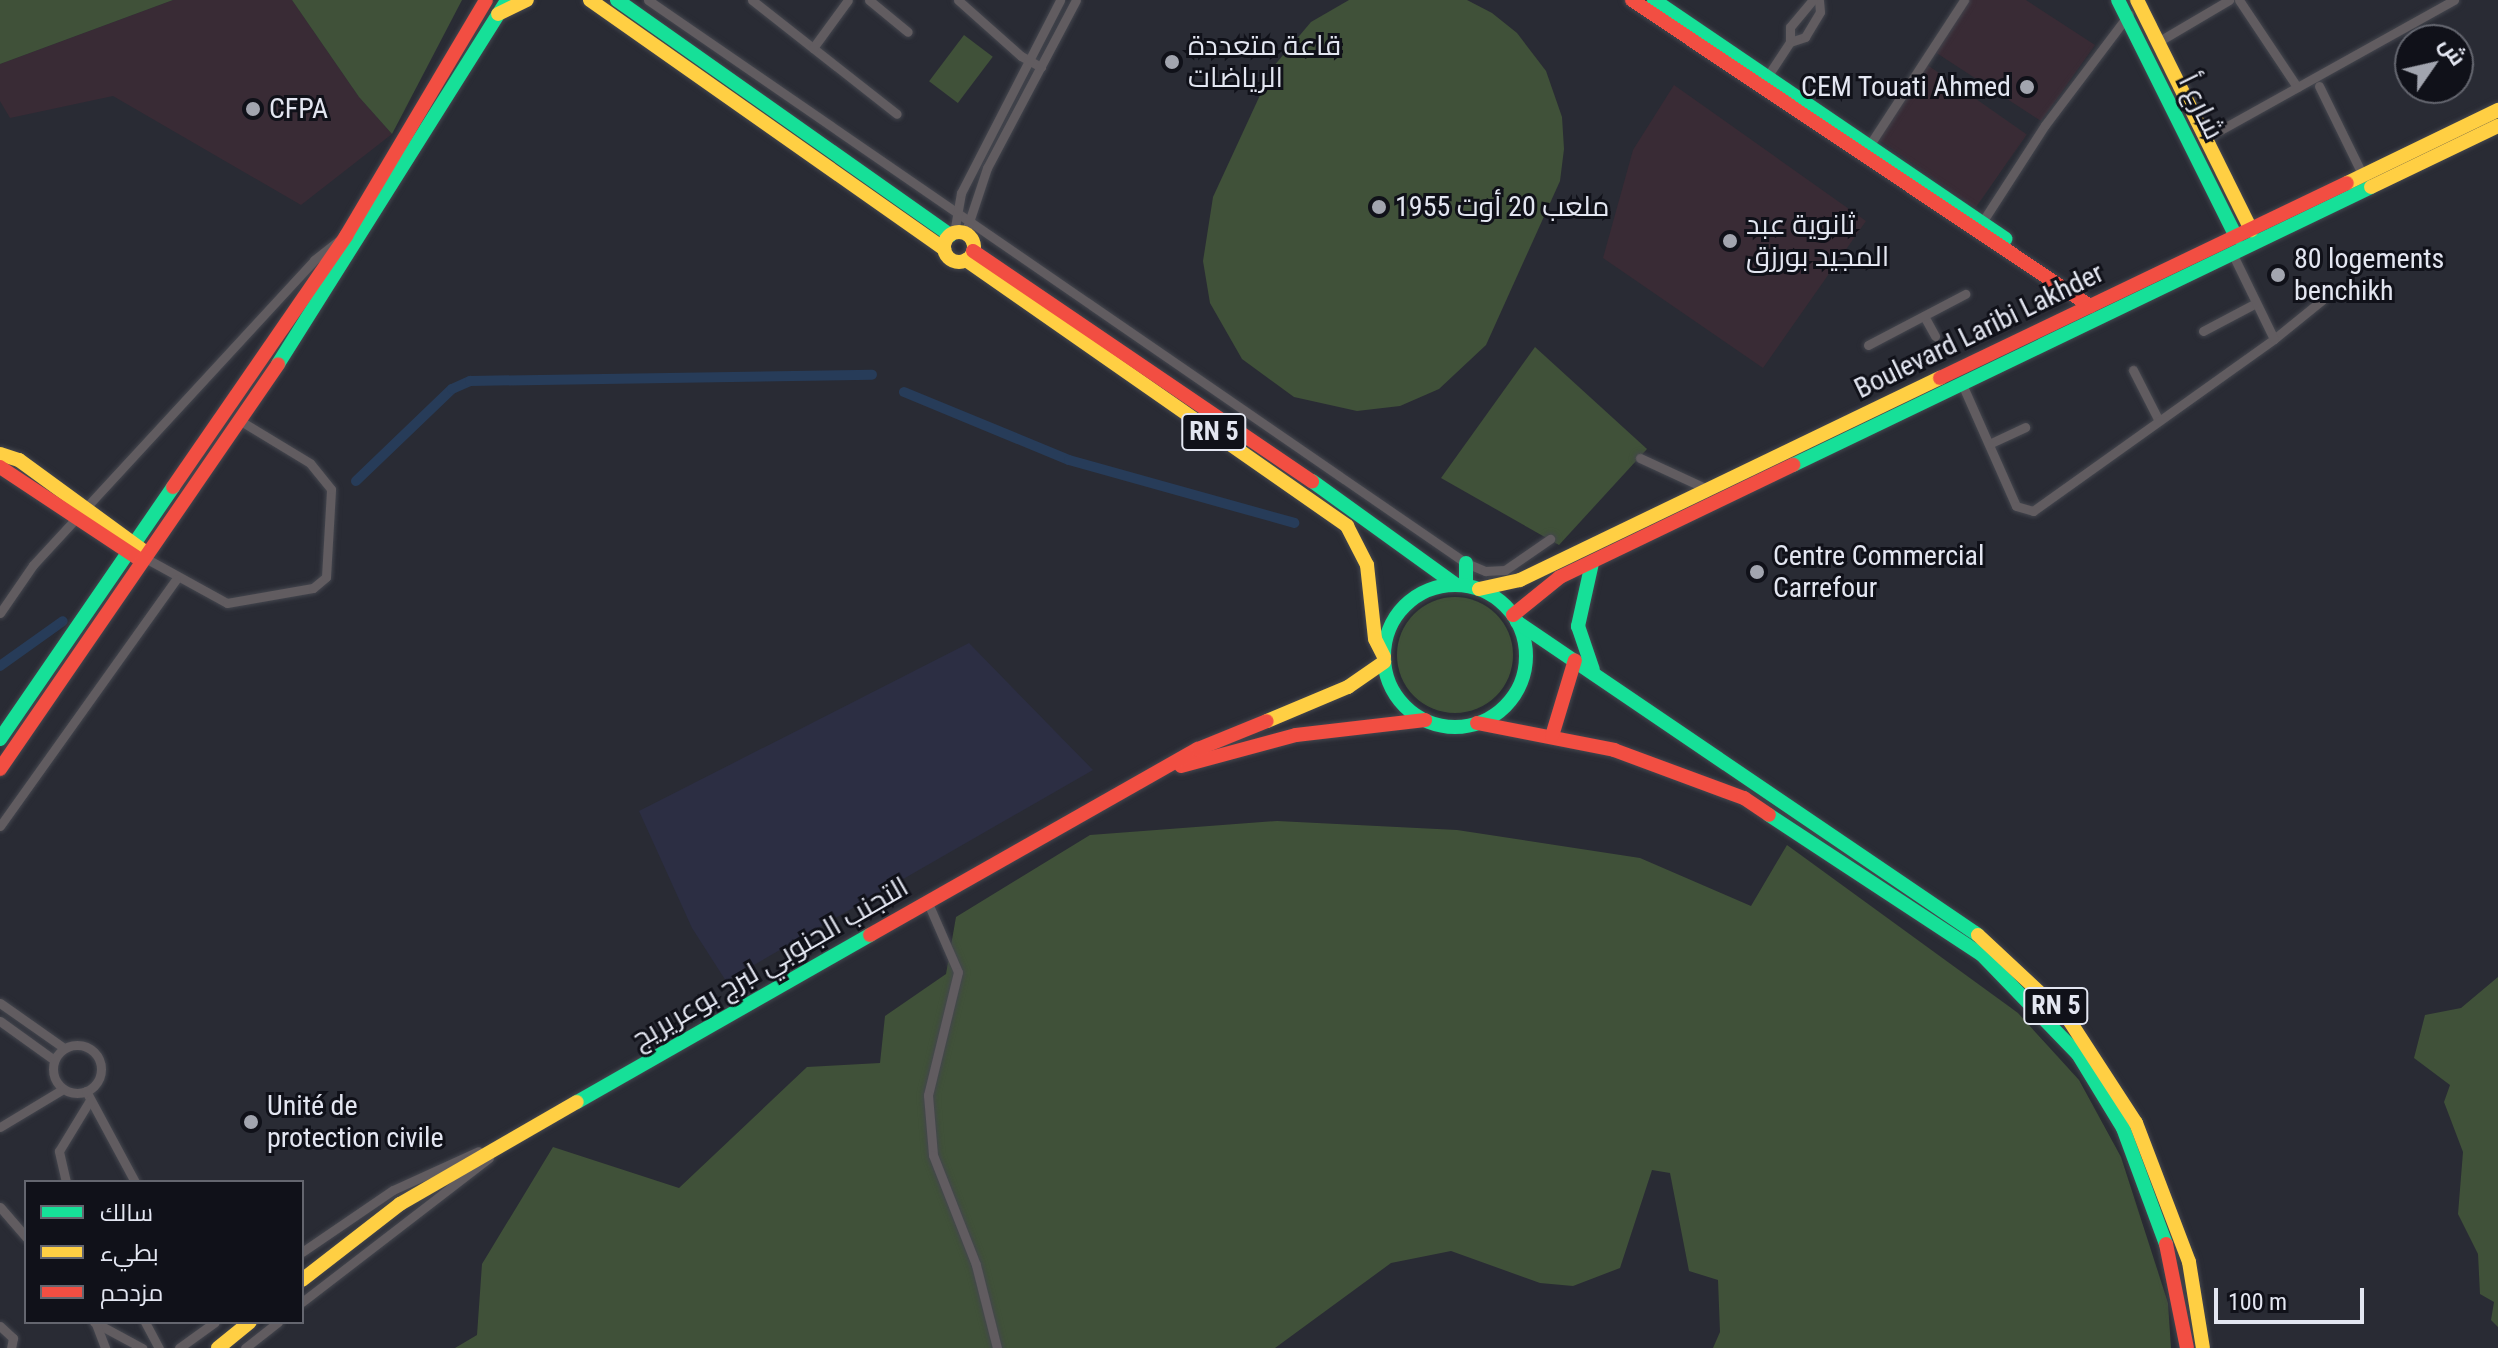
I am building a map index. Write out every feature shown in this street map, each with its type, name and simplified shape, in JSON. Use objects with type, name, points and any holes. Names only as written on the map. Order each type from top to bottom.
[{"type":"main road","points":[[0,739],[134,549],[346,236],[486,0]]},
{"type":"main road","points":[[0,769],[147,559],[366,231],[507,0]]},
{"type":"main road","points":[[498,14],[527,0]]},
{"type":"main road","name":"RN 5","points":[[617,0],[957,234],[969,256],[1347,526],[1367,565],[1375,639],[1384,660]]},
{"type":"main road","points":[[1632,0],[1764,82],[2098,308]]},
{"type":"main road","points":[[1654,0],[1764,82]]},
{"type":"main road","name":"شارع أ","points":[[2118,0],[2236,237]]},
{"type":"main road","name":"شارع أ","points":[[2137,0],[2251,230]]},
{"type":"main road","name":"RN 5","points":[[591,1],[957,234]]},
{"type":"main road","name":"Boulevard Laribi Lakhder","points":[[1515,618],[1544,586],[1592,563],[1710,496],[2498,110]]},
{"type":"main road","name":"Boulevard Laribi Lakhder","points":[[1467,586],[1515,582],[1962,384],[2098,308],[2233,255],[2498,126]]},
{"type":"main road","points":[[2250,247],[2251,230]]},
{"type":"main road","name":"RN 5","points":[[957,234],[951,260],[969,256],[1467,586]]},
{"type":"main road","points":[[2236,237],[2250,247]]},
{"type":"main road","points":[[0,454],[19,460],[83,513],[147,559]]},
{"type":"main road","points":[[0,467],[83,513]]},
{"type":"main road","points":[[1466,563],[1467,586]]},
{"type":"main road","points":[[1592,563],[1578,626],[1594,672]]},
{"type":"main road","points":[[1467,586],[1515,618],[1525,645],[1522,678],[1505,706],[1477,723],[1450,726],[1425,720],[1400,700],[1384,660],[1388,631],[1407,603],[1429,589],[1467,586]]},
{"type":"main road","name":"RN 5","points":[[1515,618],[1670,721],[1986,941],[2069,1020],[2136,1123],[2167,1195],[2189,1262],[2203,1348]]},
{"type":"main road","name":"التجنب الجنوبي لبرج بوعريريج","points":[[304,1278],[400,1204],[505,1143],[1198,749],[1348,687],[1384,660]]},
{"type":"main road","points":[[1552,736],[1575,660]]},
{"type":"main road","name":"التجنب الجنوبي لبرج بوعريريج","points":[[1168,768],[1296,735],[1425,720]]},
{"type":"main road","name":"RN 5","points":[[1477,723],[1552,736],[1657,763],[1744,798],[1981,954],[2078,1054],[2148,1181],[2177,1278],[2187,1348]]},
{"type":"main road","points":[[218,1348],[248,1324]]},
{"type":"street","points":[[648,0],[956,213]]},
{"type":"street","points":[[752,0],[897,114]]},
{"type":"street","points":[[813,48],[848,0]]},
{"type":"street","points":[[869,0],[908,32]]},
{"type":"street","points":[[958,0],[1027,59],[1041,67]]},
{"type":"street","points":[[957,234],[956,213],[961,193],[1027,59],[1060,0]]},
{"type":"street","points":[[957,234],[987,168],[1076,0]]},
{"type":"street","points":[[1764,82],[1790,42],[1790,27],[1813,0]]},
{"type":"street","points":[[1790,42],[1805,37],[1820,12],[1819,0]]},
{"type":"street","points":[[1866,150],[1964,0]]},
{"type":"street","points":[[1979,226],[2045,125],[2137,0]]},
{"type":"street","points":[[2156,43],[2229,0]]},
{"type":"street","points":[[2239,0],[2297,87]]},
{"type":"street","points":[[2426,0],[2433,11]]},
{"type":"street","points":[[2206,138],[2454,0]]},
{"type":"street","points":[[2319,86],[2363,176]]},
{"type":"street","points":[[956,213],[957,234]]},
{"type":"street","points":[[957,234],[1466,563],[1485,571],[1505,570],[1550,539]]},
{"type":"street","points":[[0,613],[25,574],[314,260],[346,236]]},
{"type":"street","points":[[2233,255],[2274,339]]},
{"type":"street","points":[[1868,345],[1965,294]]},
{"type":"street","points":[[1962,384],[2016,506],[2033,511],[2274,339],[2322,300]]},
{"type":"street","points":[[2203,331],[2256,303]]},
{"type":"street","points":[[1924,316],[1935,336]]},
{"type":"street","points":[[2133,370],[2159,421]]},
{"type":"street","points":[[147,559],[176,579],[227,603],[313,588],[326,577],[331,555],[331,489],[310,463],[239,420]]},
{"type":"street","points":[[1989,444],[2025,427]]},
{"type":"street","points":[[1640,458],[1710,496]]},
{"type":"street","points":[[0,826],[176,579]]},
{"type":"street","points":[[928,903],[958,972],[928,1095],[933,1155],[976,1265],[997,1348]]},
{"type":"street","points":[[0,1003],[64,1048],[87,1047],[98,1058],[98,1081],[59,1151],[66,1180]]},
{"type":"street","points":[[0,1021],[54,1060]]},
{"type":"street","points":[[64,1048],[54,1060],[54,1076],[63,1089],[88,1096],[134,1180]]},
{"type":"street","points":[[0,1127],[63,1089]]},
{"type":"street","points":[[304,1251],[393,1190],[458,1157],[505,1143]]},
{"type":"street","points":[[304,1300],[470,1176],[505,1143]]},
{"type":"street","points":[[0,1207],[24,1235]]},
{"type":"street","points":[[95,1324],[105,1348]]},
{"type":"street","points":[[97,1324],[142,1348]]},
{"type":"street","points":[[146,1324],[159,1348]]},
{"type":"street","points":[[179,1348],[210,1324]]},
{"type":"street","points":[[245,1348],[275,1324]]},
{"type":"street","points":[[0,1326],[13,1338],[11,1348]]},
{"type":"shaded area","name":"CFPA","points":[[173,0],[292,0],[359,97],[392,134],[301,205],[113,96],[10,118],[0,101],[0,64]]},
{"type":"shaded area","name":"CEM Touati Ahmed","points":[[1967,0],[2026,0],[2095,45],[2041,121],[1935,52],[1934,45]]},
{"type":"shaded area","points":[[1926,64],[2027,135],[1976,207],[1875,137]]},
{"type":"shaded area","name":"ثانوية عبد المجيد بورزق","points":[[1674,85],[1866,221],[1763,368],[1603,258],[1633,150]]},
{"type":"shaded area","points":[[969,643],[1093,770],[726,981],[692,928],[639,811]]},
{"type":"green space","points":[[0,0],[173,0],[0,64]]},
{"type":"green space","points":[[292,0],[462,0],[392,134],[359,97]]},
{"type":"green space","name":"ملعب 20 أوت 1955","points":[[1349,0],[1467,0],[1492,13],[1517,33],[1546,71],[1562,117],[1564,149],[1560,181],[1486,345],[1439,389],[1400,406],[1357,411],[1294,397],[1242,359],[1210,303],[1203,261],[1213,197],[1273,67],[1311,22]]},
{"type":"green space","points":[[964,35],[993,57],[958,103],[929,81]]},
{"type":"green space","points":[[1535,347],[1647,449],[1559,545],[1441,478]]},
{"type":"green space","points":[[1455,597],[1477,601],[1496,614],[1509,633],[1513,655],[1509,677],[1496,696],[1477,709],[1455,713],[1433,709],[1414,696],[1401,677],[1397,655],[1401,633],[1414,614],[1433,601]]},
{"type":"green space","points":[[1277,821],[1457,830],[1640,858],[1751,906],[1787,845],[2018,1013],[2079,1080],[2121,1157],[2168,1303],[2171,1348],[1713,1348],[1720,1332],[1718,1280],[1689,1271],[1670,1173],[1652,1170],[1620,1268],[1573,1286],[1540,1283],[1451,1251],[1391,1263],[1275,1348],[455,1348],[477,1335],[482,1264],[553,1147],[679,1188],[807,1067],[880,1063],[885,1016],[946,974],[956,917],[1090,835]]},
{"type":"green space","points":[[2498,977],[2498,1327],[2491,1320],[2494,1302],[2480,1294],[2478,1254],[2458,1214],[2463,1152],[2444,1102],[2450,1085],[2414,1058],[2425,1015],[2461,1008]]},
{"type":"waterway","points":[[356,481],[452,389],[470,381],[872,375]]},
{"type":"waterway","points":[[904,392],[1069,460],[1294,523]]},
{"type":"waterway","points":[[0,666],[63,621]]},
{"type":"traffic: fast","points":[[278,364],[507,0]]},
{"type":"traffic: fast","points":[[617,0],[950,235]]},
{"type":"traffic: fast","points":[[1654,0],[2006,239]]},
{"type":"traffic: fast","points":[[2118,0],[2236,237]]},
{"type":"traffic: fast","points":[[1793,465],[2371,187]]},
{"type":"traffic: fast","points":[[1312,481],[1455,584]]},
{"type":"traffic: fast","points":[[0,739],[173,487]]},
{"type":"traffic: fast","points":[[1466,563],[1466,585]]},
{"type":"traffic: fast","points":[[1592,563],[1578,626],[1593,670]]},
{"type":"traffic: fast","points":[[1455,585],[1482,590],[1505,606],[1521,629],[1526,656],[1521,683],[1505,706],[1482,722],[1455,727],[1428,722],[1405,706],[1389,683],[1384,656],[1389,629],[1405,606],[1428,590],[1455,585]]},
{"type":"traffic: fast","points":[[1517,622],[1978,935]]},
{"type":"traffic: fast","points":[[1769,815],[1981,954],[2078,1054],[2123,1128],[2166,1244]]},
{"type":"traffic: fast","points":[[577,1102],[870,935]]},
{"type":"traffic: slow","points":[[498,14],[527,0]]},
{"type":"traffic: slow","points":[[590,0],[944,249]]},
{"type":"traffic: slow","points":[[2137,0],[2251,230]]},
{"type":"traffic: slow","points":[[2347,183],[2498,110]]},
{"type":"traffic: slow","points":[[2371,187],[2498,126]]},
{"type":"traffic: slow","points":[[959,232],[965,233],[973,241],[974,247],[973,253],[965,261],[959,262],[953,261],[945,253],[944,247],[945,241],[953,233],[959,232]]},
{"type":"traffic: slow","points":[[966,260],[1347,526],[1367,565],[1375,639],[1384,657]]},
{"type":"traffic: slow","points":[[1479,589],[1520,580],[1940,378]]},
{"type":"traffic: slow","points":[[0,454],[19,460],[144,551]]},
{"type":"traffic: slow","points":[[1267,721],[1348,687],[1384,662]]},
{"type":"traffic: slow","points":[[1978,935],[2069,1020],[2136,1123],[2189,1262],[2203,1348]]},
{"type":"traffic: slow","points":[[304,1278],[400,1204],[577,1102]]},
{"type":"traffic: slow","points":[[218,1348],[248,1324]]},
{"type":"traffic: jam","points":[[173,487],[346,236],[486,0]]},
{"type":"traffic: jam","points":[[1632,0],[2090,306]]},
{"type":"traffic: jam","points":[[1940,378],[2347,183]]},
{"type":"traffic: jam","points":[[973,251],[1312,481]]},
{"type":"traffic: jam","points":[[0,769],[278,364]]},
{"type":"traffic: jam","points":[[1513,615],[1560,577],[1793,465]]},
{"type":"traffic: jam","points":[[0,467],[139,559]]},
{"type":"traffic: jam","points":[[1552,736],[1575,660]]},
{"type":"traffic: jam","points":[[1181,766],[1296,735],[1425,720]]},
{"type":"traffic: jam","points":[[870,935],[1198,749],[1267,721]]},
{"type":"traffic: jam","points":[[1477,723],[1614,750],[1744,798],[1769,815]]},
{"type":"traffic: jam","points":[[2166,1244],[2187,1348]]},
{"type":"place","name":"قاعة متعددة الرياضات","points":[[1172,62]]},
{"type":"place","name":"CEM Touati Ahmed","points":[[2027,87]]},
{"type":"place","name":"CFPA","points":[[253,109]]},
{"type":"place","name":"ملعب 20 أوت 1955","points":[[1379,207]]},
{"type":"place","name":"ثانوية عبد المجيد بورزق","points":[[1730,241]]},
{"type":"place","name":"80 logements benchikh","points":[[2278,275]]},
{"type":"place","name":"Centre Commercial Carrefour","points":[[1757,572]]},
{"type":"place","name":"Unité de protection civile","points":[[251,1122]]}]
